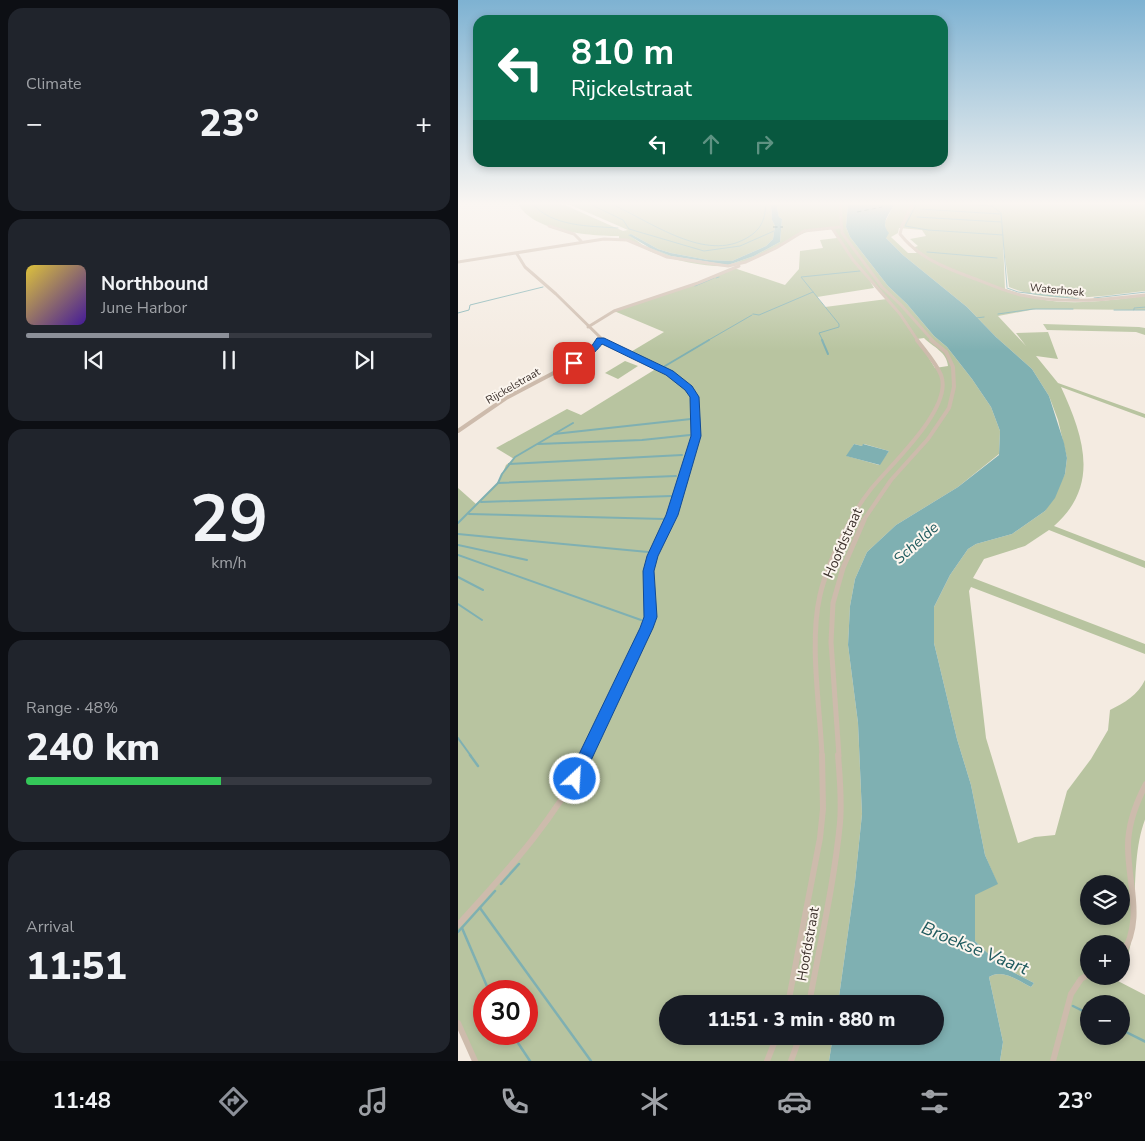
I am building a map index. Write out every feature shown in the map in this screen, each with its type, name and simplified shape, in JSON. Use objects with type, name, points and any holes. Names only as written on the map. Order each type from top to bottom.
[{"type":"street","points":[[458,262],[524,253]]},
{"type":"street","points":[[656,253],[667,257],[728,266],[741,264]]},
{"type":"street","points":[[588,327],[614,311],[698,283],[731,270],[766,253]]},
{"type":"street","name":"Hoofdstraat","points":[[790,995],[823,821],[816,642],[819,601],[830,565],[851,518],[872,487],[917,436],[935,412],[943,386],[941,376],[900,314],[848,253]]},
{"type":"street","name":"Hoofdstraat","points":[[811,995],[835,865],[840,822],[841,793],[831,642],[833,603],[843,568],[863,522],[883,491],[928,440],[946,415],[954,387],[952,361],[946,352],[930,340],[901,305],[882,287],[855,253]]},
{"type":"street","name":"Waterhoek","points":[[918,253],[941,267],[1004,290],[1041,298],[1092,301],[1146,295]]},
{"type":"street","points":[[458,925],[522,855],[575,779],[647,628],[650,617],[648,571],[652,556],[672,515],[696,436],[696,406],[694,397],[688,388],[670,373],[600,340],[543,282],[525,267],[517,254]]},
{"type":"street","points":[[728,266],[731,270]]},
{"type":"street","name":"Rijckelstraat","points":[[458,431],[507,398],[574,363],[594,349],[600,340]]},
{"type":"street","points":[[1130,940],[1134,922],[1128,847],[1129,827],[1130,820],[1146,784]]},
{"type":"street","points":[[1053,1061],[1060,1040],[1070,994],[1074,985],[1080,981]]},
{"type":"street","points":[[458,1023],[475,1061]]},
{"type":"street","points":[[767,1061],[773,1045]]},
{"type":"street","points":[[791,1061],[797,1045]]},
{"type":"green space","points":[[653,253],[662,253],[671,256],[728,265],[760,253],[766,253],[743,263],[729,266],[691,263]]},
{"type":"green space","points":[[669,253],[751,253],[732,261],[708,260]]},
{"type":"green space","points":[[800,253],[862,253],[888,286],[907,304],[934,336],[947,347],[972,379],[991,407],[1000,431],[999,454],[958,487],[896,525],[867,552],[855,579],[850,606],[848,645],[858,723],[862,814],[855,882],[839,995],[659,995],[659,1045],[832,1045],[829,1061],[475,1061],[458,1023],[458,488],[476,504],[499,482],[506,465],[514,459],[496,448],[567,409],[581,415],[659,367],[629,353],[664,332],[614,311],[698,283],[734,268],[785,285],[799,269]],"holes":[[[870,281],[887,299],[825,307],[817,297],[874,288]],[[924,338],[945,357],[948,366],[935,368],[917,339]],[[854,444],[862,446],[864,444],[889,451],[879,465],[847,456]]]},
{"type":"green space","points":[[901,253],[1003,253],[1005,289],[1035,298],[1066,302],[1092,302],[1145,296],[1145,310],[1036,309],[998,316],[1026,346],[1016,333],[1048,332],[1058,359],[1036,356],[1058,383],[1145,414],[1145,418],[1061,387],[1076,423],[1081,441],[1083,477],[1078,494],[1069,510],[1054,526],[1145,561],[1145,568],[1049,530],[1025,546],[984,559],[973,578],[1145,644],[1145,654],[971,587],[969,591],[986,738],[1018,843],[1035,837],[1055,835],[1067,791],[1091,759],[1108,730],[1110,710],[1135,694],[1145,680],[1146,817],[1140,837],[1137,859],[1130,946],[1130,935],[1080,935],[1080,985],[1126,985],[1145,995],[1145,1061],[1000,1061],[1003,1042],[989,977],[999,974],[1005,975],[1031,987],[1034,983],[1001,966],[975,941],[975,894],[997,883],[985,855],[971,785],[957,739],[934,643],[934,607],[950,575],[968,549],[976,544],[1012,534],[1045,511],[1065,474],[1067,458],[1058,420],[1049,396],[1032,369],[996,337],[967,307]]},
{"type":"green space","points":[[1004,253],[1145,253],[1145,291],[1077,298],[1026,293],[1009,287]]},
{"type":"green space","points":[[1043,324],[1139,327],[1145,328],[1145,335],[1136,332],[1047,330]]},
{"type":"green space","points":[[625,361],[638,366],[618,379],[605,373]]},
{"type":"water","points":[[662,253],[708,260],[732,261],[751,253],[760,253],[728,265],[671,256]]},
{"type":"water","name":"Schelde","points":[[862,253],[901,253],[967,307],[996,337],[1032,369],[1049,396],[1067,458],[1065,474],[1055,498],[1045,511],[1012,534],[976,544],[968,549],[950,575],[934,607],[934,643],[957,739],[971,785],[985,855],[998,884],[975,895],[975,941],[1001,966],[1034,983],[1031,987],[1005,975],[999,974],[989,977],[1003,1042],[1000,1061],[829,1061],[832,1045],[944,1045],[944,995],[839,995],[855,882],[862,814],[858,723],[848,645],[850,606],[855,579],[867,552],[896,525],[958,487],[999,455],[1000,431],[991,407],[947,347],[934,336],[907,304],[888,286]]},
{"type":"water","points":[[854,444],[862,446],[863,444],[889,451],[880,465],[846,456]]},
{"type":"waterway","points":[[933,253],[997,258]]},
{"type":"waterway","points":[[1004,253],[1007,287]]},
{"type":"waterway","points":[[823,341],[819,333],[839,327],[839,324],[801,277],[860,271]]},
{"type":"waterway","points":[[695,286],[714,278]]},
{"type":"waterway","points":[[458,313],[469,310],[470,305],[543,287]]},
{"type":"waterway","points":[[1007,288],[1018,292],[1079,299]]},
{"type":"waterway","points":[[753,314],[759,315],[813,292]]},
{"type":"waterway","points":[[1094,298],[1146,292]]},
{"type":"waterway","points":[[1134,310],[1134,308],[1146,307]]},
{"type":"waterway","points":[[998,314],[1033,309],[1073,309]]},
{"type":"waterway","points":[[1114,310],[1134,310]]},
{"type":"waterway","points":[[1134,310],[1146,310]]},
{"type":"waterway","points":[[707,341],[752,315]]},
{"type":"waterway","points":[[976,318],[984,317]]},
{"type":"waterway","points":[[665,366],[709,340]]},
{"type":"waterway","points":[[822,340],[828,354]]},
{"type":"waterway","points":[[554,434],[691,419]]},
{"type":"waterway","points":[[554,434],[573,423]]},
{"type":"waterway","points":[[510,464],[515,457],[554,434]]},
{"type":"waterway","points":[[538,444],[642,440],[690,435]]},
{"type":"waterway","points":[[510,464],[682,455]]},
{"type":"waterway","points":[[498,483],[510,464]]},
{"type":"waterway","points":[[498,483],[676,476]]},
{"type":"waterway","points":[[458,523],[498,483]]},
{"type":"waterway","points":[[481,502],[672,496]]},
{"type":"waterway","points":[[469,514],[664,519]]},
{"type":"waterway","points":[[458,534],[648,552]]},
{"type":"waterway","points":[[458,545],[527,560]]},
{"type":"waterway","points":[[458,555],[641,620]]},
{"type":"waterway","points":[[458,577],[483,590]]},
{"type":"waterway","points":[[458,604],[482,620]]},
{"type":"waterway","points":[[458,738],[471,756]]},
{"type":"waterway","points":[[470,755],[478,766]]},
{"type":"waterway","points":[[501,884],[519,864]]},
{"type":"waterway","points":[[458,932],[495,891]]},
{"type":"waterway","points":[[480,908],[591,1061]]},
{"type":"waterway","points":[[462,928],[484,980]]},
{"type":"waterway","name":"Broekse Vaart","points":[[1073,1006],[1080,1010]]},
{"type":"waterway","name":"Broekse Vaart","points":[[1130,1034],[1146,1042]]},
{"type":"waterway","points":[[519,1045],[530,1061]]},
{"type":"route","points":[[574,363],[594,349],[600,343],[600,340],[679,379],[694,397],[696,406],[696,436],[672,515],[652,556],[648,571],[650,617],[647,628],[575,779]]}]
